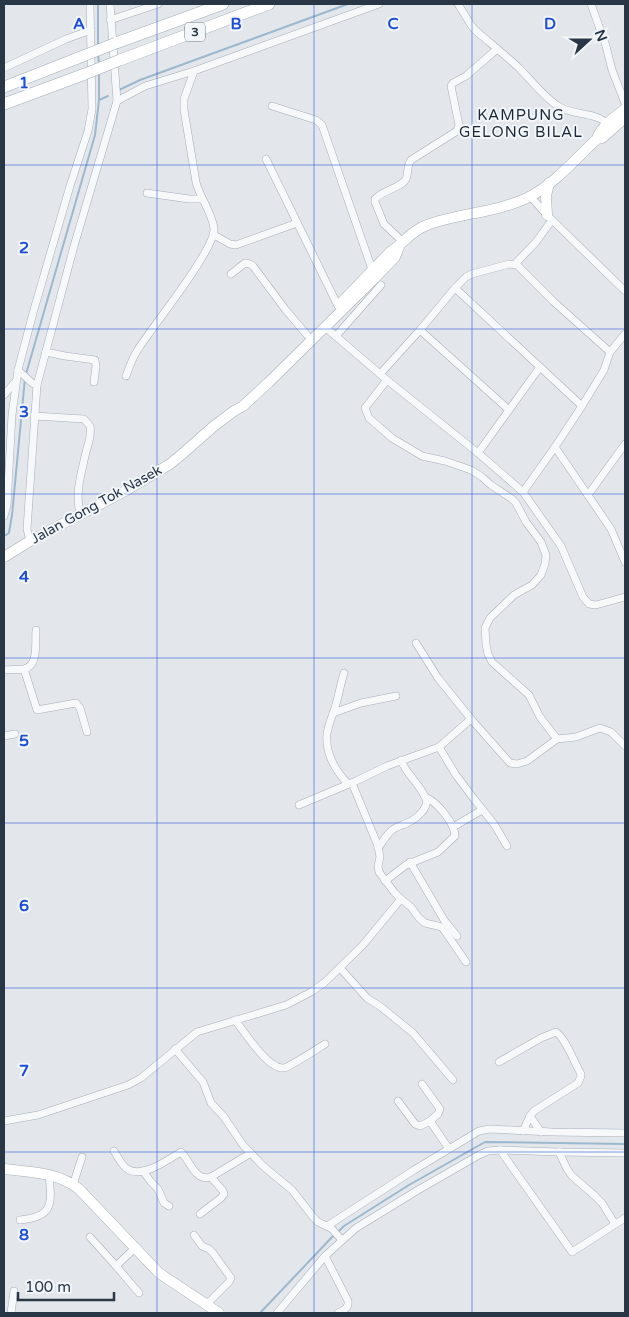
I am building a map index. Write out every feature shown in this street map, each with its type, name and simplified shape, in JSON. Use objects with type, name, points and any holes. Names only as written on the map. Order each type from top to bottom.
[{"type":"main road","name":"3","points":[[4,87],[222,4]]},
{"type":"main road","name":"3","points":[[4,104],[269,4]]},
{"type":"main road","name":"Jalan Gong Tok Nasek","points":[[597,139],[599,133],[625,109]]},
{"type":"main road","name":"Jalan Gong Tok Nasek","points":[[4,557],[30,541],[125,491],[170,464],[234,411],[243,406],[326,322],[376,278],[395,257],[401,245],[415,230],[427,224],[496,208],[530,196],[549,183],[597,139],[602,138],[624,121]]},
{"type":"main road","points":[[549,183],[546,196],[550,218]]},
{"type":"main road","name":"Jalan Gong Tok Nasek","points":[[326,322],[338,306],[376,278]]},
{"type":"main road","points":[[311,332],[326,322]]},
{"type":"main road","name":"Jalan Gong Tok Nasek","points":[[234,411],[240,401],[311,332]]},
{"type":"main road","points":[[4,1170],[49,1175],[63,1179],[79,1189],[159,1273],[218,1313]]},
{"type":"street","points":[[4,395],[16,381],[20,372],[33,313],[67,194],[88,131],[93,102],[90,4]]},
{"type":"street","points":[[30,541],[27,529],[35,384],[46,352],[74,246],[117,101],[110,4]]},
{"type":"street","points":[[110,20],[158,4]]},
{"type":"street","points":[[117,101],[145,86],[194,72],[379,4]]},
{"type":"street","points":[[458,4],[471,25],[519,68],[557,106],[569,111],[603,119],[608,124]]},
{"type":"street","points":[[590,4],[625,103]]},
{"type":"street","points":[[4,68],[66,39],[91,30]]},
{"type":"street","points":[[401,245],[384,224],[375,199],[382,193],[404,182],[411,160],[457,131],[459,126],[451,86],[466,76],[497,49]]},
{"type":"street","points":[[126,376],[136,352],[191,275],[214,235],[212,220],[201,199],[196,182],[184,110],[184,99],[194,72]]},
{"type":"street","points":[[272,106],[316,120],[322,125],[376,278],[336,336]]},
{"type":"street","points":[[266,158],[338,306]]},
{"type":"street","points":[[147,193],[201,199]]},
{"type":"street","points":[[530,196],[550,218],[625,290]]},
{"type":"street","points":[[515,264],[536,242],[550,218]]},
{"type":"street","points":[[214,235],[230,244],[236,245],[297,223]]},
{"type":"street","points":[[230,274],[246,263],[253,266],[285,309],[311,332]]},
{"type":"street","points":[[380,374],[466,277],[509,264],[517,265],[554,302],[610,352]]},
{"type":"street","points":[[455,288],[582,406]]},
{"type":"street","points":[[326,322],[336,336],[387,380],[478,452],[522,492],[561,546],[586,602],[596,605],[625,597]]},
{"type":"street","points":[[420,330],[509,410]]},
{"type":"street","points":[[522,492],[582,406],[604,370],[610,352],[625,334]]},
{"type":"street","points":[[46,352],[95,360],[94,382]]},
{"type":"street","points":[[478,452],[540,367]]},
{"type":"street","points":[[20,372],[35,384]]},
{"type":"street","points":[[387,380],[365,408],[369,418],[387,435],[422,456],[460,466],[482,477],[514,501],[526,522],[543,545],[546,559],[541,575],[532,585],[514,595],[490,618],[486,626],[486,644],[492,662],[530,695],[540,717],[557,739]]},
{"type":"street","points":[[4,516],[7,505],[16,381]]},
{"type":"street","points":[[34,416],[84,419],[90,426],[90,435],[77,494],[80,514]]},
{"type":"street","points":[[588,495],[625,444]]},
{"type":"street","points":[[555,447],[623,548],[625,562]]},
{"type":"street","points":[[4,670],[24,669],[32,664],[36,630]]},
{"type":"street","points":[[416,644],[438,678],[510,763],[527,761],[557,739],[576,737],[600,728],[611,732],[625,746]]},
{"type":"street","points":[[24,669],[37,710],[76,703],[80,708],[87,732]]},
{"type":"street","points":[[344,673],[327,734],[327,747],[330,758],[338,772],[350,783],[378,848],[380,857],[378,869],[385,881],[425,923],[442,927],[466,962]]},
{"type":"street","points":[[333,714],[361,703],[396,696]]},
{"type":"street","points":[[300,805],[401,760],[439,747],[471,719]]},
{"type":"street","points":[[4,736],[15,734]]},
{"type":"street","points":[[439,747],[456,775],[494,824],[507,846]]},
{"type":"street","points":[[385,881],[410,862],[434,854],[456,836],[453,827],[433,802],[427,798],[405,769],[401,760]]},
{"type":"street","points":[[378,848],[391,831],[412,820],[423,810],[427,804],[427,798]]},
{"type":"street","points":[[453,827],[482,810]]},
{"type":"street","points":[[410,862],[444,920],[457,936]]},
{"type":"street","points":[[4,1121],[38,1115],[122,1088],[141,1078],[196,1032],[294,1001],[324,983],[340,968],[362,946],[401,899]]},
{"type":"street","points":[[340,968],[367,998],[382,1007],[414,1034],[453,1080]]},
{"type":"street","points":[[235,1020],[266,1058],[280,1068],[288,1066],[325,1044]]},
{"type":"street","points":[[499,1062],[554,1032],[558,1033],[581,1074],[579,1081],[534,1110],[524,1131]]},
{"type":"street","points":[[175,1049],[203,1082],[211,1103],[251,1153],[292,1190],[318,1222],[329,1227],[341,1239]]},
{"type":"street","points":[[398,1100],[415,1124],[420,1126],[430,1121],[438,1114],[440,1109],[422,1084]]},
{"type":"street","points":[[530,1116],[541,1132]]},
{"type":"street","points":[[430,1121],[449,1149]]},
{"type":"street","points":[[329,1227],[473,1134],[486,1130],[625,1133]]},
{"type":"street","points":[[500,1150],[572,1252],[625,1218]]},
{"type":"street","points":[[114,1151],[126,1168],[133,1172],[143,1171],[165,1162],[181,1152],[200,1177],[204,1178],[211,1176],[251,1153]]},
{"type":"street","points":[[277,1313],[341,1239],[418,1190],[488,1151],[625,1153]]},
{"type":"street","points":[[559,1152],[572,1176],[602,1203],[615,1224]]},
{"type":"street","points":[[73,1185],[82,1157]]},
{"type":"street","points":[[143,1171],[158,1189],[164,1203],[169,1206]]},
{"type":"street","points":[[20,1220],[36,1218],[41,1216],[46,1210],[50,1198],[49,1175]]},
{"type":"street","points":[[200,1214],[224,1194],[211,1176]]},
{"type":"street","points":[[194,1235],[202,1246],[209,1249],[231,1278],[206,1305]]},
{"type":"street","points":[[90,1237],[139,1293]]},
{"type":"street","points":[[116,1266],[134,1248]]},
{"type":"street","points":[[325,1256],[348,1301],[346,1309],[338,1313]]},
{"type":"street","points":[[10,1313],[14,1291]]},
{"type":"waterway","points":[[98,4],[98,46]]},
{"type":"waterway","points":[[119,90],[140,80],[348,4]]},
{"type":"waterway","points":[[98,54],[99,64]]},
{"type":"waterway","points":[[26,374],[95,135],[99,100],[99,74]]},
{"type":"waterway","points":[[99,100],[108,96]]},
{"type":"waterway","points":[[4,536],[9,533],[12,515],[25,378]]},
{"type":"waterway","points":[[338,1232],[344,1226],[409,1185],[485,1142],[625,1144]]},
{"type":"waterway","points":[[260,1313],[334,1235]]},
{"type":"district","name":"KAMPUNG GELONG BILAL","points":[[521,124]]}]
